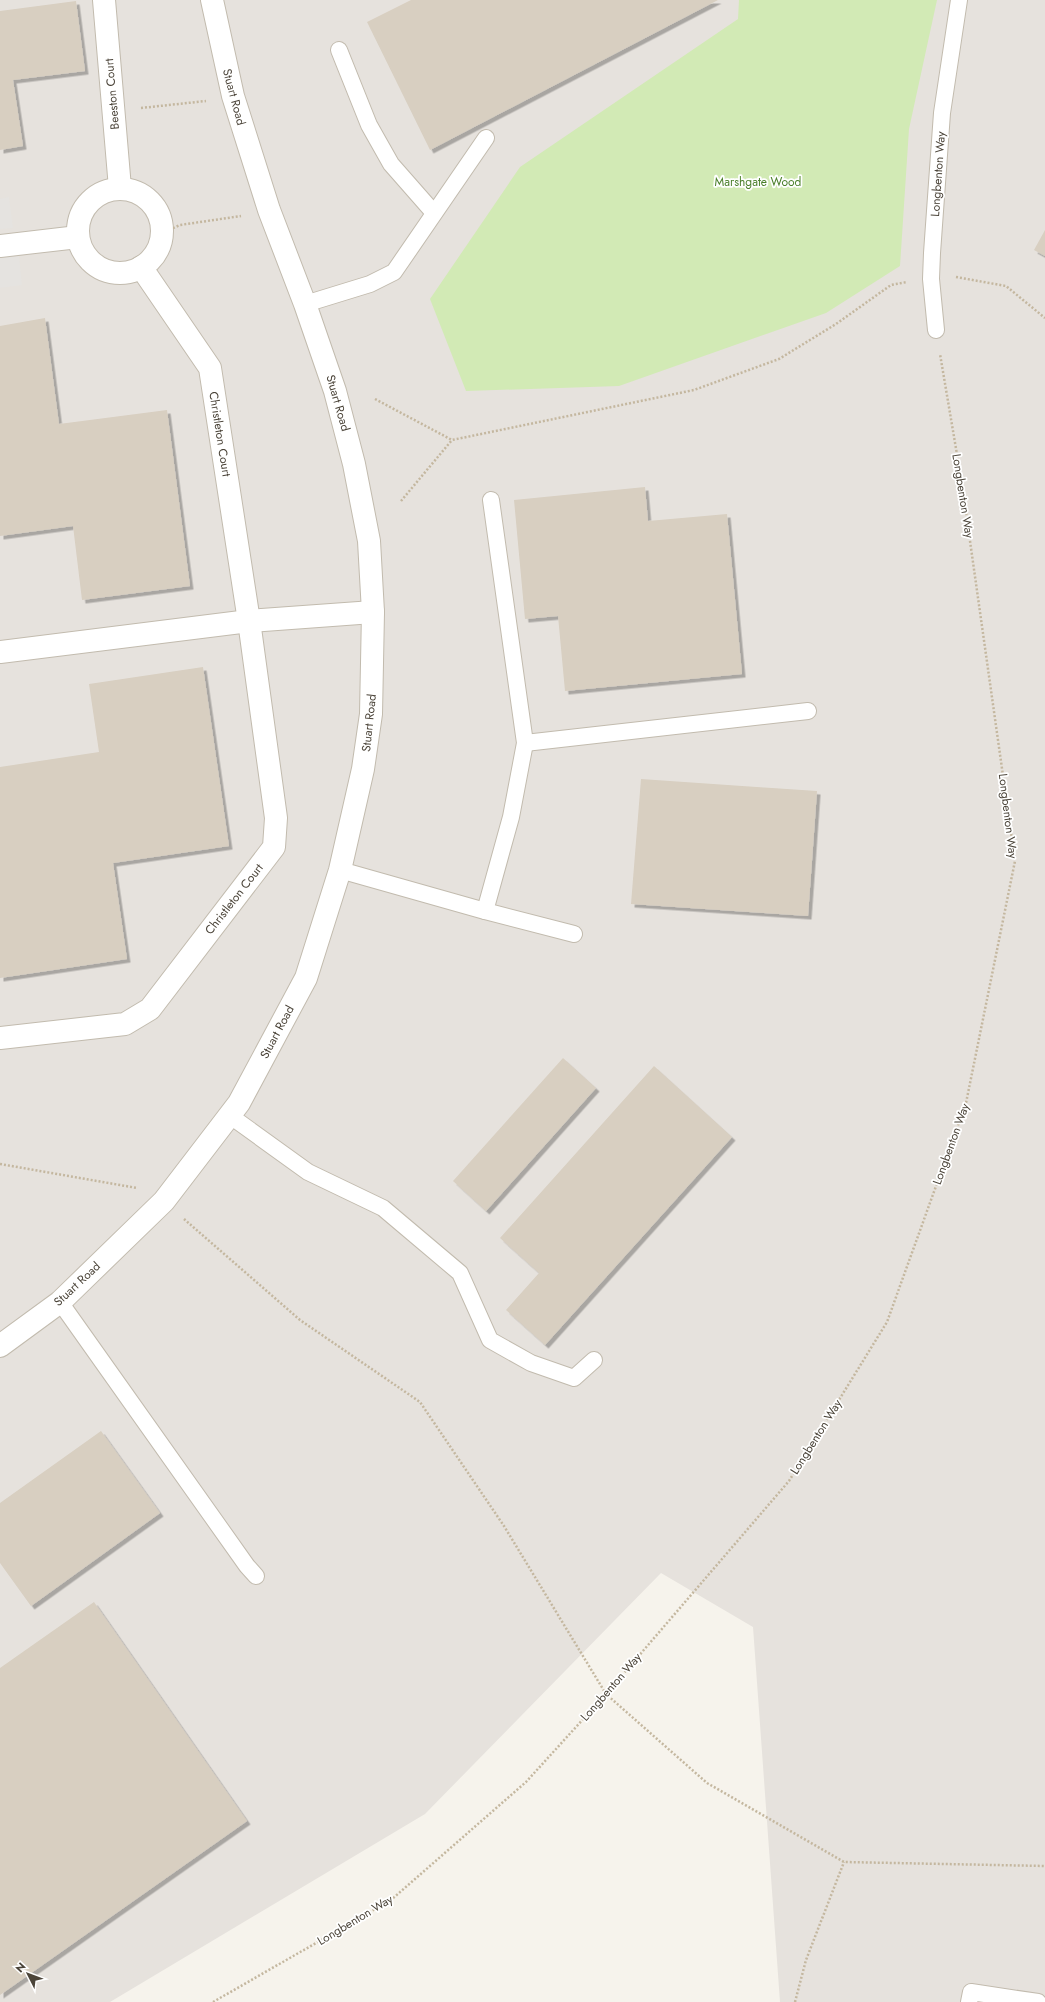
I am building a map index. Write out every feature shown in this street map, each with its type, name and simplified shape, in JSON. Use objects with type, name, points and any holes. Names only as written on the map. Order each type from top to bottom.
[{"type":"street","name":"Beeston Court","points":[[104,0],[120,188]]},
{"type":"street","name":"Stuart Road","points":[[0,1346],[60,1302],[164,1201],[239,1103],[306,978],[340,870],[363,770],[372,714],[373,612],[369,541],[354,464],[335,391],[305,304],[269,210],[233,96],[212,0]]},
{"type":"street","points":[[120,188],[133,190],[145,197],[155,207],[161,219],[162,233],[159,246],[152,258],[141,267],[122,272],[115,272],[102,268],[90,261],[82,250],[78,237],[79,222],[84,209],[93,198],[106,191],[120,188]]},
{"type":"street","points":[[0,246],[78,237]]},
{"type":"street","name":"Christleton Court","points":[[0,1038],[125,1024],[150,1009],[274,847],[276,818],[210,368],[141,267]]},
{"type":"street","points":[[0,652],[248,621],[373,612]]},
{"type":"lane","name":"Longbenton Way","points":[[936,330],[931,279],[932,253],[942,113],[959,0]]},
{"type":"lane","points":[[339,50],[370,125],[391,164],[434,213]]},
{"type":"lane","points":[[305,304],[370,284],[394,272],[486,138]]},
{"type":"lane","points":[[485,911],[511,817],[525,743],[492,500]]},
{"type":"lane","points":[[525,743],[808,711]]},
{"type":"lane","points":[[340,870],[485,911],[574,934]]},
{"type":"lane","points":[[229,1115],[308,1172],[383,1208],[460,1273],[490,1340],[531,1363],[574,1378],[594,1360]]},
{"type":"lane","points":[[60,1302],[247,1566],[256,1576]]},
{"type":"lane","points":[[969,2002],[971,1992],[1038,2002]]},
{"type":"path","points":[[113,111],[208,100]]},
{"type":"path","points":[[162,233],[180,225],[245,215]]},
{"type":"path","points":[[950,276],[1006,286],[1045,318]]},
{"type":"path","points":[[401,501],[452,440],[694,390],[779,359],[836,324],[891,285],[911,282]]},
{"type":"path","name":"Longbenton Way","points":[[213,2002],[391,1900],[526,1782],[606,1694],[788,1480],[887,1322],[966,1103],[1015,861],[962,484],[936,330]]},
{"type":"path","points":[[375,399],[452,440]]},
{"type":"path","points":[[0,1164],[134,1186],[164,1201],[300,1320],[420,1402],[504,1526],[606,1694],[707,1783],[844,1862],[1045,1866]]},
{"type":"path","points":[[795,2002],[806,1960],[844,1862]]},
{"type":"shaded area","points":[[0,0],[1045,0],[1045,2002],[780,2002],[753,1627],[661,1573],[425,1814],[110,2002],[0,2002]]},
{"type":"shaded area","points":[[9,197],[13,228],[0,229],[0,199]]},
{"type":"shaded area","points":[[19,256],[22,285],[0,288],[0,258]]},
{"type":"green space","name":"Marshgate Wood","points":[[739,0],[937,0],[909,129],[900,266],[826,313],[619,386],[466,391],[430,299],[520,167],[738,19]]},
{"type":"building","points":[[411,0],[718,0],[430,150],[367,22]]},
{"type":"building","points":[[76,1],[85,71],[13,80],[23,146],[0,150],[0,11]]},
{"type":"building","points":[[1045,230],[1045,256],[1034,250]]},
{"type":"building","points":[[45,318],[59,424],[167,410],[190,586],[82,600],[73,526],[0,536],[0,326]]},
{"type":"building","points":[[645,487],[648,521],[727,514],[742,674],[565,691],[558,616],[525,619],[514,500]]},
{"type":"building","points":[[203,667],[229,846],[113,863],[127,959],[0,978],[0,767],[99,752],[89,684]]},
{"type":"building","points":[[641,779],[817,791],[808,916],[631,904]]},
{"type":"building","points":[[563,1058],[596,1088],[486,1211],[453,1181]]},
{"type":"building","points":[[654,1066],[732,1137],[545,1345],[506,1310],[539,1273],[500,1238]]},
{"type":"building","points":[[101,1431],[160,1513],[31,1606],[0,1563],[0,1503]]},
{"type":"building","points":[[94,1602],[247,1821],[0,1995],[0,1668]]}]
